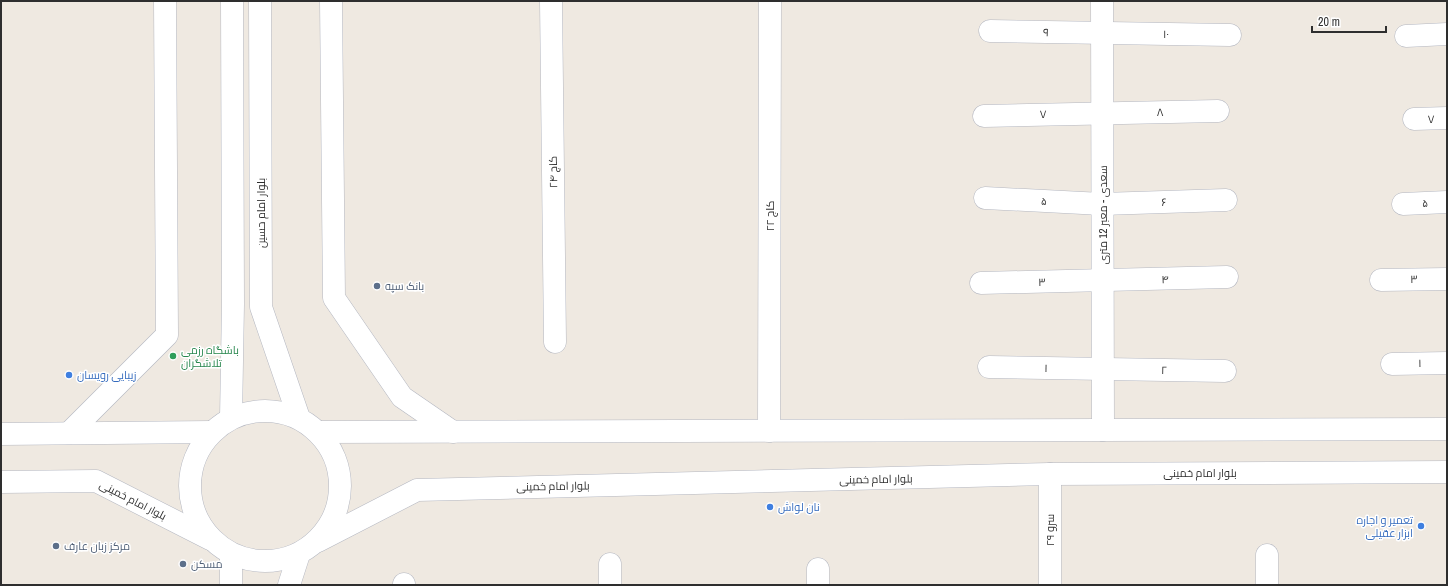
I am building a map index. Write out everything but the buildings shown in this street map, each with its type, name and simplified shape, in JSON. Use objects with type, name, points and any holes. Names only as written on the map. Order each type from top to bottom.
[{"type":"street","points":[[69,433],[168,335],[165,1]]},
{"type":"street","points":[[231,418],[233,304],[232,1]]},
{"type":"street","name":"بلوار امام حسین","points":[[260,1],[261,306],[299,418]]},
{"type":"street","points":[[331,1],[334,298],[402,397],[453,432]]},
{"type":"street","name":"کاج ۲۴","points":[[551,1],[554,342]]},
{"type":"street","name":"کاج ۲۲","points":[[769,431],[770,1]]},
{"type":"street","name":"سعدی - معبر 12 متری","points":[[1102,1],[1103,430]]},
{"type":"street","name":"۹","points":[[990,31],[1102,34]]},
{"type":"street","name":"۱۰","points":[[1102,34],[1230,35]]},
{"type":"street","points":[[1406,36],[1447,34]]},
{"type":"street","name":"۸","points":[[1102,113],[1218,111]]},
{"type":"street","name":"۷","points":[[984,116],[1102,113]]},
{"type":"street","name":"۷","points":[[1414,119],[1447,118]]},
{"type":"street","name":"۵","points":[[985,198],[1102,204]]},
{"type":"street","name":"۶","points":[[1102,204],[1226,200]]},
{"type":"street","name":"۵","points":[[1403,204],[1447,202]]},
{"type":"street","name":"۴","points":[[1103,281],[1227,277]]},
{"type":"street","name":"۳","points":[[1381,280],[1447,279]]},
{"type":"street","name":"۳","points":[[981,283],[1103,281]]},
{"type":"street","name":"۱","points":[[1392,364],[1447,363]]},
{"type":"street","name":"۱","points":[[989,367],[1103,369]]},
{"type":"street","name":"۲","points":[[1103,369],[1225,371]]},
{"type":"street","points":[[253,411],[277,411],[299,418],[318,432],[332,451],[340,474],[340,498],[333,521],[318,541],[299,554],[277,561],[254,561],[232,554],[212,540],[198,521],[190,498],[190,474],[198,451],[212,432],[231,418],[253,411]]},
{"type":"street","points":[[318,432],[1447,428]]},
{"type":"street","points":[[1,434],[212,432]]},
{"type":"street","name":"بلوار امام خمینی","points":[[318,541],[417,490],[1050,474],[1447,472]]},
{"type":"street","name":"سرو ۲۹","points":[[1050,474],[1050,585]]},
{"type":"street","name":"بلوار امام خمینی","points":[[1,482],[96,481],[212,540]]},
{"type":"street","points":[[232,554],[232,585]]},
{"type":"street","points":[[289,585],[299,554]]},
{"type":"street","points":[[1267,555],[1267,585]]},
{"type":"place","name":"بانک سپه","points":[[377,286]]},
{"type":"place","name":"باشگاه رزمی تلاشگران","points":[[173,356]]},
{"type":"place","name":"زیبایی رویسان","points":[[69,375]]},
{"type":"place","name":"نان لواش","points":[[770,507]]},
{"type":"place","name":"تعمیر و اجاره ابزار عقیلی","points":[[1421,526]]},
{"type":"place","name":"مرکز زبان عارف","points":[[56,546]]},
{"type":"place","name":"مسکن","points":[[183,564]]}]
